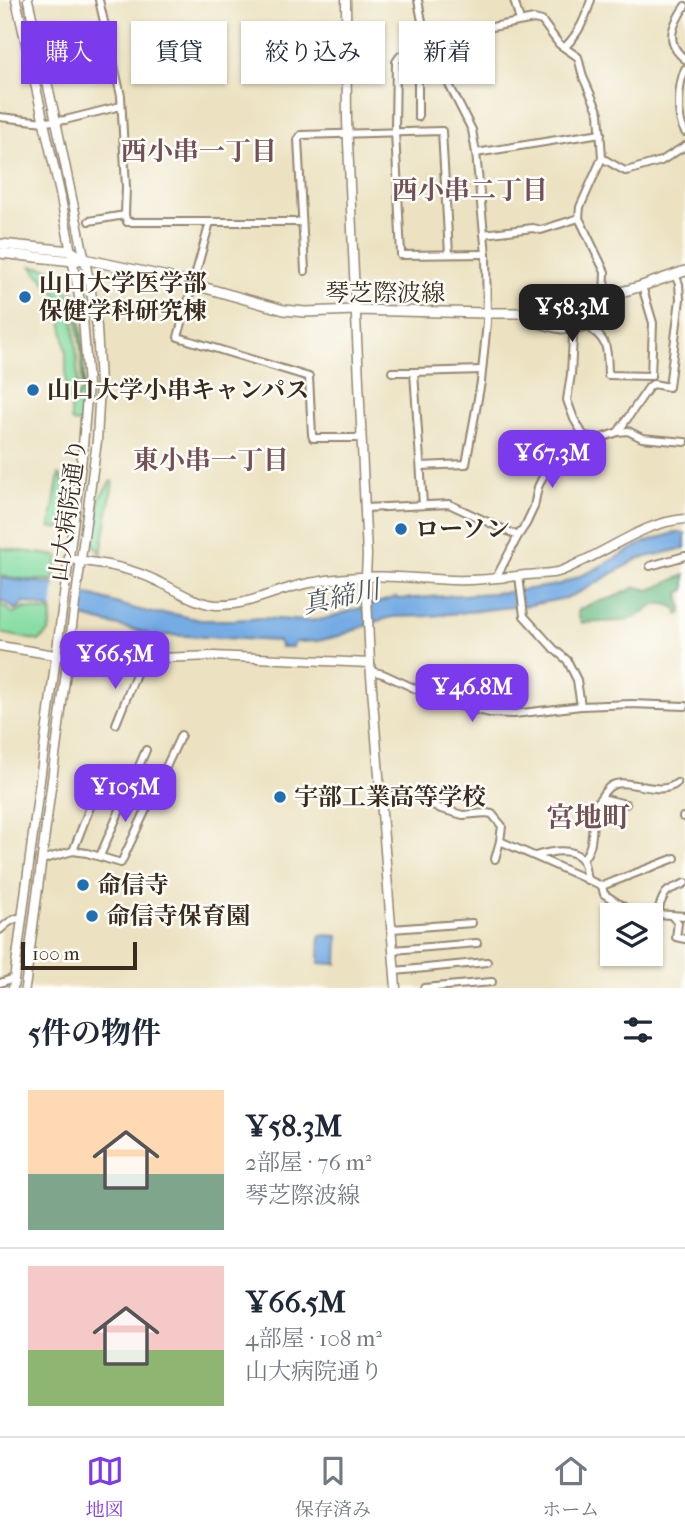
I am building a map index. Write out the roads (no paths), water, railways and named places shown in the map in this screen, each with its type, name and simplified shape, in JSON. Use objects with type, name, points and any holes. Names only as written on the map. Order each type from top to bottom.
[{"type":"main road","name":"琴芝際波線","points":[[0,244],[72,256],[193,284],[284,310],[305,312],[355,310],[532,313],[559,310],[604,298],[680,273]]},
{"type":"main road","name":"琴芝際波線","points":[[0,253],[72,256]]},
{"type":"street","name":"山大病院通り","points":[[13,988],[86,426],[88,385],[83,318],[72,256],[16,0]]},
{"type":"street","name":"山大病院通り","points":[[25,988],[97,441],[100,384],[97,327],[85,259],[28,0]]},
{"type":"street","points":[[99,0],[121,96],[127,222],[302,222]]},
{"type":"street","points":[[346,0],[347,133],[370,667],[396,988]]},
{"type":"street","points":[[418,0],[422,21]]},
{"type":"street","points":[[514,0],[520,21]]},
{"type":"street","points":[[565,47],[582,26],[591,0]]},
{"type":"street","points":[[685,6],[678,16],[671,38],[676,50],[685,59]]},
{"type":"street","points":[[495,26],[534,19],[542,21],[559,44],[578,57],[583,77],[599,113],[602,158],[580,207],[579,218],[605,272],[604,298]]},
{"type":"street","points":[[399,58],[396,62],[395,131],[401,255],[486,254]]},
{"type":"street","points":[[685,69],[680,82],[679,118],[685,132]]},
{"type":"street","points":[[418,84],[418,117]]},
{"type":"street","points":[[421,466],[466,464],[482,370],[486,254],[476,153],[472,130],[449,84]]},
{"type":"street","points":[[0,117],[56,121],[121,106]]},
{"type":"street","points":[[305,271],[298,139],[301,135],[442,131],[449,254]]},
{"type":"street","points":[[476,153],[601,133]]},
{"type":"street","points":[[602,158],[625,171],[661,161],[685,146]]},
{"type":"street","points":[[89,221],[125,215]]},
{"type":"street","points":[[484,234],[533,228],[541,230],[579,218]]},
{"type":"street","points":[[210,222],[178,337],[309,377],[313,438],[361,438]]},
{"type":"street","points":[[618,432],[649,387],[653,384],[669,387],[680,299],[680,273]]},
{"type":"street","points":[[587,326],[600,335],[605,343],[608,375],[651,376],[653,323],[642,286]]},
{"type":"street","points":[[532,313],[535,323],[566,331],[575,330],[587,326],[591,317],[589,302]]},
{"type":"street","points":[[575,330],[567,400],[584,436]]},
{"type":"street","points":[[392,372],[482,370]]},
{"type":"street","points":[[414,372],[423,505]]},
{"type":"street","points":[[496,579],[517,536],[526,524],[534,507],[538,487],[557,454],[584,436],[601,438],[628,430],[642,438],[685,442]]},
{"type":"street","points":[[365,508],[449,504],[517,536]]},
{"type":"street","points":[[69,559],[127,569],[186,596],[214,604],[245,603],[322,580],[366,576],[456,580],[519,579],[559,572],[651,526],[685,519]]},
{"type":"street","points":[[650,566],[685,556]]},
{"type":"street","points":[[519,579],[524,616],[567,660],[577,680],[581,706]]},
{"type":"street","points":[[0,646],[107,660],[214,656],[370,667],[447,703],[490,713],[514,714],[581,706],[631,704],[685,706]]},
{"type":"street","points":[[116,724],[138,669],[136,659]]},
{"type":"street","points":[[41,860],[73,851],[121,863],[181,735]]},
{"type":"street","points":[[100,856],[146,750]]},
{"type":"street","points":[[582,859],[586,856],[590,843],[594,814],[608,788],[617,783],[661,788],[672,787],[677,783]]},
{"type":"street","points":[[381,797],[412,794],[441,809],[463,815],[492,814],[502,826],[495,859]]},
{"type":"street","points":[[601,798],[626,804]]},
{"type":"street","points":[[73,851],[92,802]]},
{"type":"street","points":[[500,841],[602,886],[675,858]]},
{"type":"street","points":[[535,856],[559,851],[580,857],[587,880]]},
{"type":"street","points":[[661,903],[666,892],[685,883]]},
{"type":"street","points":[[602,886],[604,894],[618,903]]},
{"type":"street","points":[[663,914],[685,916]]},
{"type":"street","points":[[670,915],[678,923],[676,937],[685,939]]},
{"type":"street","points":[[0,930],[15,918],[22,917]]},
{"type":"street","points":[[392,929],[472,923]]},
{"type":"street","points":[[393,950],[477,943]]},
{"type":"street","points":[[395,971],[487,962]]},
{"type":"street","points":[[0,983],[14,978]]},
{"type":"street","points":[[424,988],[492,982]]},
{"type":"water","points":[[674,533],[685,533],[685,548],[638,559],[566,598],[530,605],[431,616],[392,617],[339,636],[296,642],[293,647],[281,647],[278,641],[167,635],[162,637],[161,642],[149,640],[146,633],[24,602],[16,610],[3,601],[0,602],[0,578],[54,584],[152,613],[174,614],[200,620],[261,618],[307,621],[324,619],[396,597],[399,599],[508,592],[558,585],[592,571],[643,543]]},
{"type":"water","points":[[320,935],[338,936],[337,964],[319,963]]},
{"type":"place","name":"山口大学医学部 保健学科研究棟","points":[[25,297]]},
{"type":"place","name":"山口大学小串キャンパス","points":[[33,390]]},
{"type":"place","name":"ローソン","points":[[401,529]]},
{"type":"place","name":"宇部工業高等学校","points":[[280,797]]},
{"type":"place","name":"命信寺","points":[[83,885]]},
{"type":"place","name":"命信寺保育園","points":[[92,916]]},
{"type":"district","name":"西小串一丁目","points":[[199,151]]},
{"type":"district","name":"西小串二丁目","points":[[470,190]]},
{"type":"district","name":"東小串一丁目","points":[[211,460]]},
{"type":"district","name":"宮地町","points":[[588,817]]},
{"type":"water label","name":"真締川","points":[[341,597]]}]
